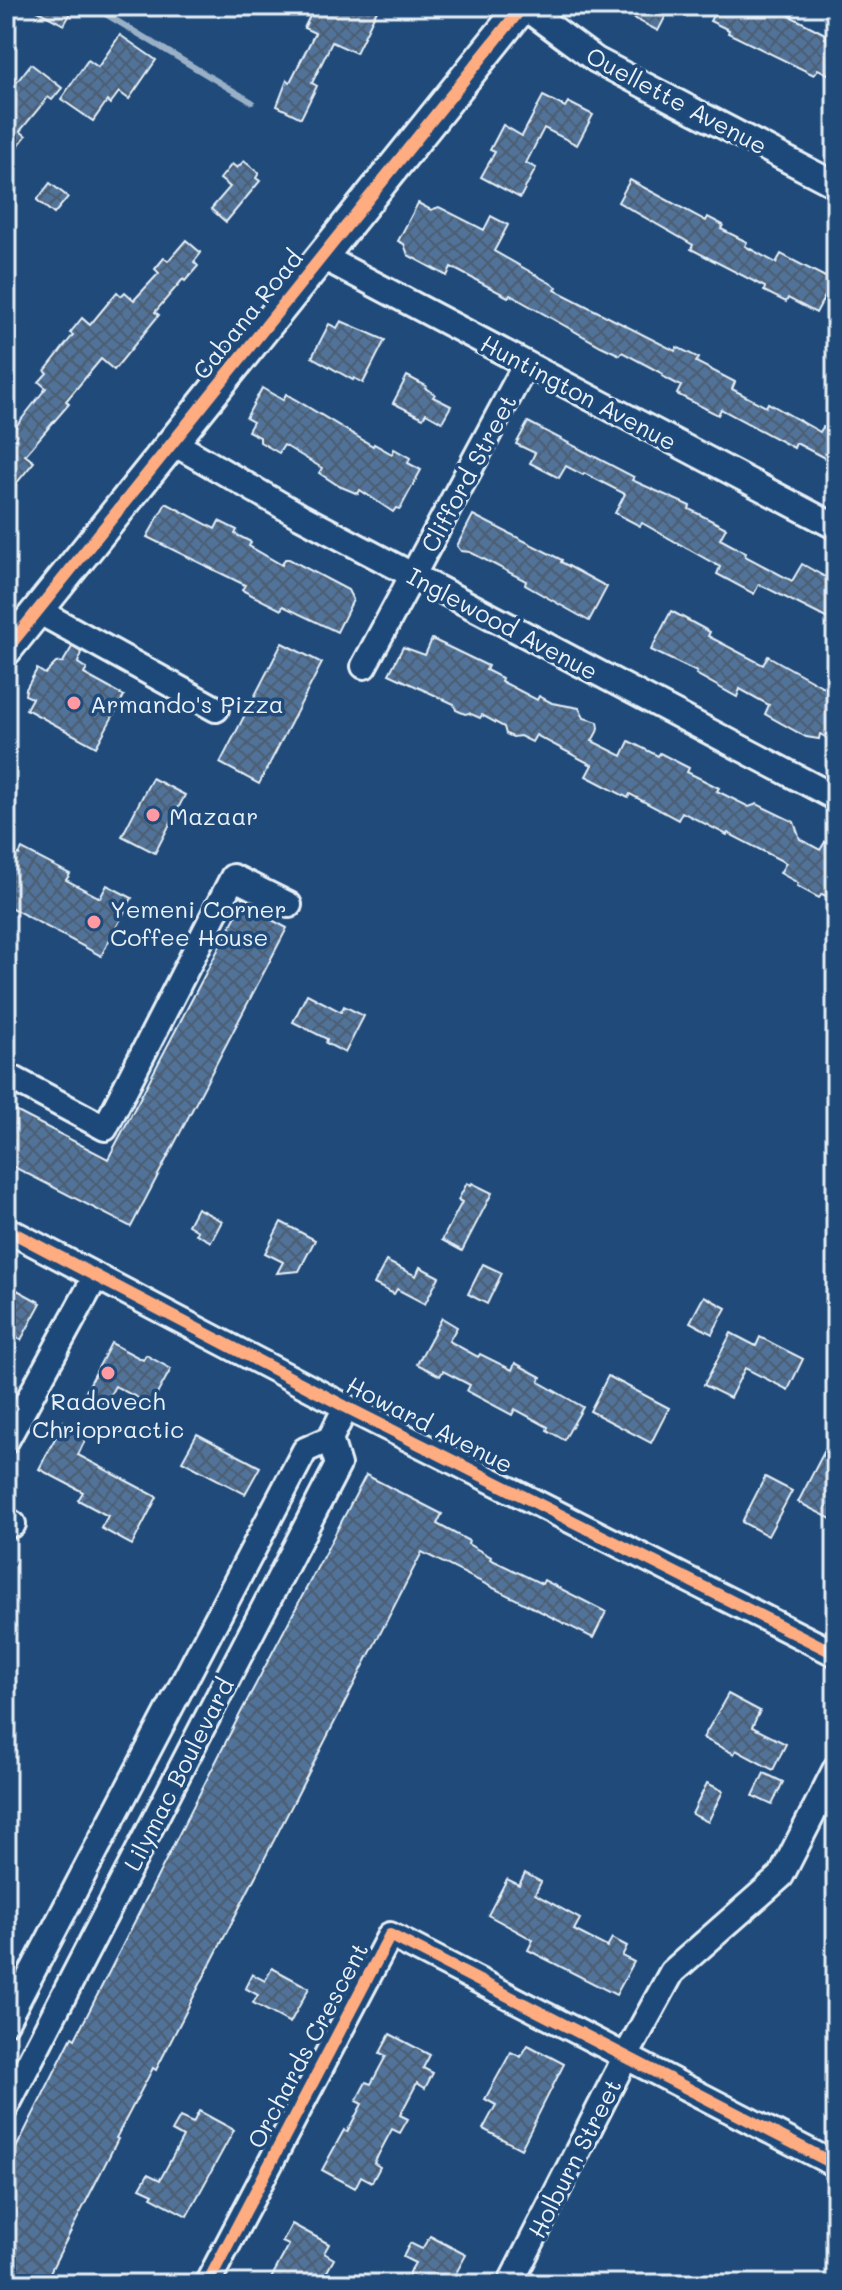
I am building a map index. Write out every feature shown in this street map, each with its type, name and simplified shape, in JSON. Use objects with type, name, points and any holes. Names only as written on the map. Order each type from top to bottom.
[{"type":"main road","name":"Cabana Road","points":[[6,650],[523,6]]},
{"type":"street","name":"Ouellette Avenue","points":[[523,6],[596,60],[836,185]]},
{"type":"street","name":"Huntington Avenue","points":[[321,256],[836,527]]},
{"type":"street","name":"Clifford Street","points":[[364,666],[526,364]]},
{"type":"street","name":"Inglewood Avenue","points":[[172,442],[300,516],[836,798]]},
{"type":"street","points":[[38,611],[216,709]]},
{"type":"street","points":[[6,1075],[105,1128],[233,877],[289,905]]},
{"type":"street","name":"Howard Avenue","points":[[6,1229],[346,1407],[836,1654]]},
{"type":"street","points":[[6,1441],[96,1276]]},
{"type":"street","name":"Lilymac Boulevard","points":[[6,2022],[305,1450],[330,1439],[346,1407]]},
{"type":"street","name":"Lilymac Boulevard","points":[[6,2107],[338,1465],[330,1439]]},
{"type":"street","name":"Holburn Street","points":[[510,2284],[672,1972],[781,1876],[836,1768]]},
{"type":"street","name":"Orchards Crescent","points":[[207,2284],[390,1935],[626,2056]]},
{"type":"street","points":[[626,2056],[836,2165]]},
{"type":"building","points":[[28,6],[62,6],[72,11],[64,25]]},
{"type":"building","points":[[315,6],[379,6],[356,53],[332,42],[312,83],[317,86],[301,118],[277,106],[287,80],[290,82],[315,33],[304,28]]},
{"type":"building","points":[[637,6],[671,6],[658,31],[632,17]]},
{"type":"building","points":[[718,6],[784,6],[793,11],[790,16],[836,43],[836,78],[818,69],[814,75],[728,33],[729,30],[710,21]]},
{"type":"building","points":[[120,35],[156,60],[129,99],[119,92],[110,104],[107,101],[93,121],[61,99],[88,60],[98,67]]},
{"type":"building","points":[[31,64],[62,88],[52,100],[48,97],[20,131],[26,136],[6,161],[6,75],[16,83]]},
{"type":"building","points":[[543,96],[565,107],[568,102],[593,115],[577,145],[544,128],[526,163],[536,168],[520,198],[481,177],[495,152],[490,150],[503,125],[522,136]]},
{"type":"building","points":[[244,161],[259,173],[256,178],[260,181],[226,222],[211,209],[230,187],[220,179],[232,164],[237,168]]},
{"type":"building","points":[[630,180],[706,221],[708,217],[723,225],[721,229],[747,242],[745,246],[776,263],[781,254],[833,281],[816,313],[788,298],[786,302],[764,291],[765,287],[691,249],[693,245],[618,202]]},
{"type":"building","points":[[50,183],[68,197],[54,214],[37,200]]},
{"type":"building","points":[[418,203],[431,210],[439,207],[484,230],[491,216],[508,225],[494,251],[557,287],[555,290],[675,351],[677,347],[699,358],[696,362],[735,382],[732,389],[766,407],[768,403],[820,432],[823,427],[836,434],[836,464],[796,443],[794,448],[721,409],[718,415],[677,394],[681,386],[663,374],[622,352],[620,355],[601,346],[510,295],[508,297],[451,267],[447,276],[408,255],[404,244],[398,241]]},
{"type":"building","points":[[186,240],[201,253],[194,262],[198,266],[155,312],[159,315],[114,370],[101,359],[66,401],[69,404],[25,455],[34,462],[6,496],[6,439],[46,388],[39,382],[73,335],[70,333],[82,318],[90,325],[117,292],[121,296],[125,292],[134,300],[159,273],[155,269],[164,258],[168,261]]},
{"type":"building","points":[[341,321],[385,340],[363,383],[312,357],[329,324],[337,328]]},
{"type":"building","points":[[407,376],[426,386],[435,394],[433,397],[451,406],[442,422],[426,413],[423,418],[393,403]]},
{"type":"building","points":[[262,388],[283,400],[286,394],[373,446],[392,454],[394,449],[410,458],[408,463],[421,470],[400,509],[396,508],[393,512],[360,490],[358,494],[339,486],[319,473],[322,468],[284,445],[279,453],[260,442],[260,437],[248,431],[253,422],[246,418]]},
{"type":"building","points":[[528,422],[634,477],[632,480],[690,506],[689,509],[726,528],[720,539],[792,581],[802,564],[836,583],[836,623],[759,584],[754,594],[717,574],[720,567],[642,523],[640,526],[615,513],[625,494],[566,466],[559,478],[530,463],[535,453],[516,444]]},
{"type":"building","points":[[166,503],[215,529],[219,521],[237,530],[235,534],[251,542],[249,546],[282,565],[285,559],[289,559],[348,590],[353,600],[337,632],[283,606],[281,610],[242,590],[245,585],[147,537]]},
{"type":"building","points":[[473,515],[562,560],[607,587],[589,621],[525,585],[526,581],[470,552],[461,551],[457,546]]},
{"type":"building","points":[[671,611],[710,632],[708,636],[763,665],[768,656],[836,694],[836,743],[820,734],[819,739],[806,737],[765,714],[769,705],[740,689],[737,697],[697,672],[651,650]]},
{"type":"building","points":[[432,639],[488,666],[486,670],[502,678],[501,681],[537,700],[539,696],[552,703],[579,708],[584,718],[598,722],[599,728],[592,741],[622,756],[629,741],[658,756],[660,753],[689,768],[687,772],[719,788],[717,791],[749,807],[757,804],[794,822],[800,839],[820,850],[825,842],[836,848],[836,901],[822,894],[819,898],[797,886],[798,883],[780,873],[786,863],[728,833],[682,812],[678,820],[630,794],[628,798],[586,776],[592,765],[536,735],[532,742],[520,736],[513,737],[506,734],[504,727],[482,715],[480,718],[465,714],[456,710],[454,704],[389,674],[403,647],[425,655]]},
{"type":"building","points":[[282,643],[322,663],[259,784],[220,763]]},
{"type":"building","name":"Armando's Pizza","points":[[72,647],[81,652],[78,663],[87,669],[84,674],[124,696],[96,747],[26,709],[32,698],[25,695],[26,689],[37,669],[45,674],[56,663],[63,662]]},
{"type":"building","name":"Mazaar","points":[[152,778],[185,795],[155,853],[122,836]]},
{"type":"building","points":[[6,848],[19,855],[22,849],[70,874],[66,880],[100,898],[107,885],[132,898],[101,956],[6,905]]},
{"type":"building","points":[[242,904],[287,928],[131,1227],[6,1163],[6,1106],[108,1159]]},
{"type":"building","points":[[307,994],[341,1012],[344,1006],[364,1016],[345,1053],[326,1043],[327,1039],[293,1022]]},
{"type":"building","points":[[467,1183],[492,1193],[462,1251],[442,1240],[462,1202],[458,1200]]},
{"type":"building","points":[[197,1208],[222,1221],[211,1242],[196,1234],[198,1231],[188,1225]]},
{"type":"building","points":[[281,1222],[315,1240],[299,1271],[277,1273],[283,1262],[265,1253]]},
{"type":"building","points":[[386,1261],[416,1276],[420,1267],[439,1277],[425,1304],[397,1289],[394,1294],[374,1284]]},
{"type":"building","points":[[483,1264],[502,1273],[487,1304],[468,1294]]},
{"type":"building","points":[[6,1284],[41,1303],[21,1340],[6,1332]]},
{"type":"building","points":[[704,1296],[726,1308],[712,1334],[690,1322]]},
{"type":"building","points":[[442,1318],[457,1327],[449,1341],[478,1357],[480,1354],[512,1370],[515,1363],[541,1377],[539,1382],[583,1407],[564,1440],[547,1430],[548,1427],[515,1409],[512,1415],[467,1391],[470,1385],[443,1371],[440,1376],[417,1364]]},
{"type":"building","points":[[731,1333],[756,1346],[760,1337],[803,1359],[788,1390],[745,1368],[730,1398],[704,1385]]},
{"type":"building","points":[[111,1343],[143,1360],[146,1355],[171,1369],[151,1405],[115,1386],[105,1404],[85,1393]]},
{"type":"building","points":[[608,1376],[669,1408],[651,1443],[590,1411]]},
{"type":"building","points":[[64,1421],[88,1434],[78,1455],[157,1497],[132,1545],[101,1528],[108,1516],[78,1500],[83,1492],[39,1469]]},
{"type":"building","points":[[836,1429],[836,1510],[831,1519],[798,1502]]},
{"type":"building","points":[[197,1434],[260,1467],[245,1494],[182,1461]]},
{"type":"building","points":[[366,1475],[442,1514],[437,1524],[469,1541],[468,1544],[490,1559],[542,1584],[544,1580],[606,1612],[593,1638],[422,1552],[156,2070],[153,2068],[116,2138],[44,2284],[6,2284],[6,2168]]},
{"type":"building","points":[[765,1477],[792,1491],[768,1536],[742,1522]]},
{"type":"building","points":[[728,1694],[760,1711],[752,1727],[786,1744],[773,1770],[736,1750],[734,1754],[703,1738]]},
{"type":"building","points":[[764,1773],[783,1782],[772,1805],[753,1796]]},
{"type":"building","points":[[707,1783],[723,1791],[708,1822],[692,1814]]},
{"type":"building","points":[[525,1873],[541,1882],[535,1894],[580,1919],[574,1930],[607,1947],[612,1938],[627,1946],[622,1956],[634,1962],[616,1995],[528,1950],[533,1940],[488,1915],[507,1879],[519,1885]]},
{"type":"building","points":[[272,1968],[309,1988],[290,2023],[253,2003],[258,1995],[245,1988],[252,1974],[265,1981]]},
{"type":"building","points":[[390,2034],[430,2055],[423,2068],[433,2073],[425,2088],[417,2083],[400,2115],[408,2119],[400,2133],[392,2129],[374,2163],[380,2167],[372,2182],[361,2176],[355,2188],[322,2170],[362,2104],[356,2101],[366,2082],[371,2084],[386,2056],[380,2053]]},
{"type":"building","points":[[528,2045],[564,2064],[521,2149],[483,2129],[496,2105],[485,2099],[511,2052],[521,2057]]},
{"type":"building","points":[[199,2111],[234,2130],[187,2216],[140,2188],[148,2174],[160,2180],[183,2137],[172,2131],[180,2117],[193,2123]]},
{"type":"building","points":[[292,2224],[329,2244],[324,2253],[334,2259],[320,2284],[268,2284],[289,2245],[282,2242]]},
{"type":"building","points":[[430,2236],[466,2255],[450,2284],[424,2284],[408,2275],[415,2263],[403,2257],[410,2243],[422,2249]]},
{"type":"waterway","points":[[92,6],[252,102]]},
{"type":"cycle path","points":[[6,650],[523,6]]},
{"type":"cycle path","points":[[6,1229],[346,1407],[836,1654]]},
{"type":"cycle path","points":[[207,2284],[390,1935],[836,2165]]},
{"type":"place","name":"Armando's Pizza","points":[[74,703]]},
{"type":"place","name":"Mazaar","points":[[153,815]]},
{"type":"place","name":"Yemeni Corner Coffee House","points":[[94,922]]},
{"type":"place","name":"Radovech Chriopractic","points":[[108,1373]]}]
